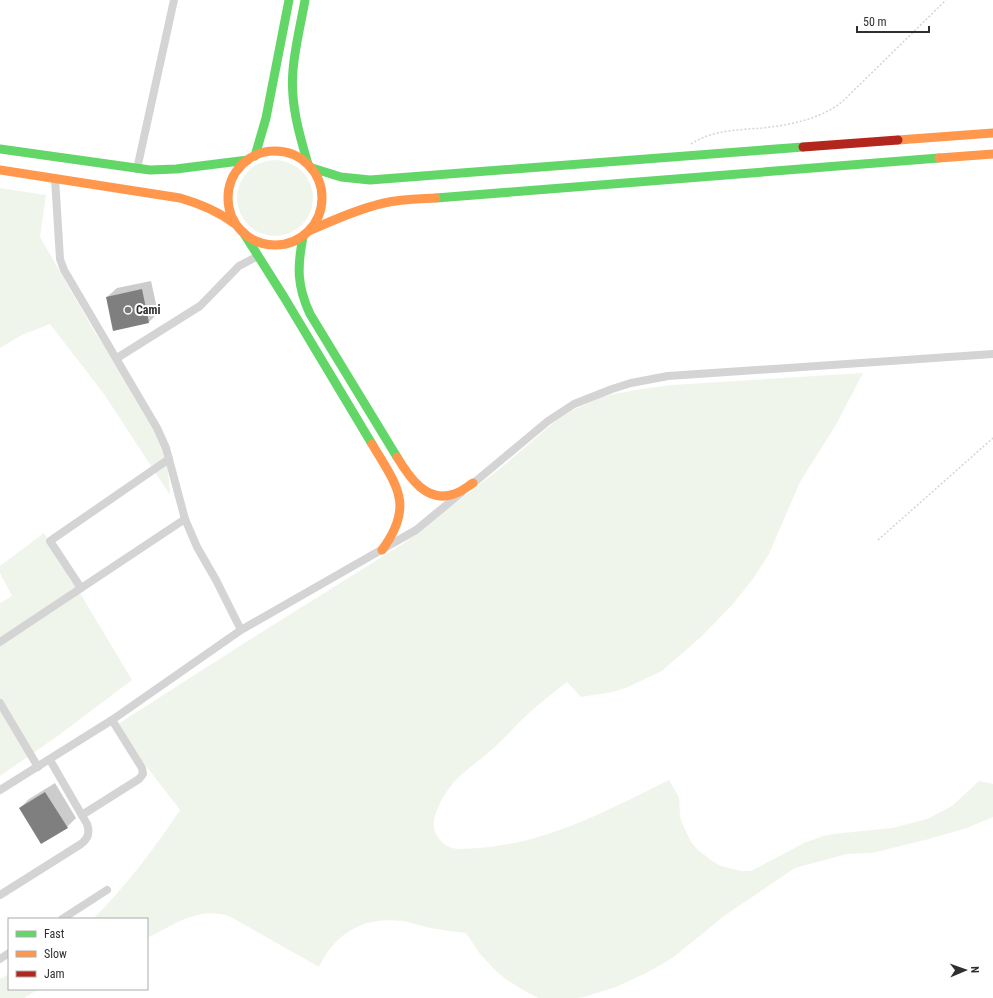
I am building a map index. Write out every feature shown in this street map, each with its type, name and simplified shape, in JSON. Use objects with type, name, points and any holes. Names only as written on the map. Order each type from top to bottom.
[{"type":"main road","points":[[289,0],[266,118],[251,158],[236,172],[232,179],[228,203],[230,211],[240,229],[258,256],[400,493],[401,509],[397,524],[390,540],[382,550]]},
{"type":"main road","points":[[305,0],[294,57],[292,81],[296,118],[310,166]]},
{"type":"main road","points":[[310,166],[341,177],[370,180],[679,158],[993,133]]},
{"type":"main road","points":[[0,149],[137,169],[176,170],[251,158],[271,151],[287,152],[302,159],[310,166],[318,178],[321,185],[323,202],[318,218],[306,234],[298,265],[298,280],[304,302],[310,314],[412,481],[422,490],[438,496],[454,494],[473,483]]},
{"type":"main road","points":[[0,170],[180,198],[210,208],[224,216],[256,242],[272,246],[288,244],[360,209],[395,200],[993,154]]},
{"type":"street","points":[[137,169],[174,0]]},
{"type":"street","points":[[56,178],[60,259],[64,270],[158,428],[169,459],[185,519],[197,547],[216,580],[240,630]]},
{"type":"street","points":[[117,358],[200,306],[239,266],[258,256]]},
{"type":"street","points":[[0,790],[112,720],[240,630],[416,530],[536,430],[561,412],[593,396],[631,383],[680,375],[993,354]]},
{"type":"street","points":[[81,588],[50,541],[169,459]]},
{"type":"street","points":[[0,642],[185,519]]},
{"type":"street","points":[[0,703],[38,767]]},
{"type":"street","points":[[82,815],[139,779],[143,774],[142,768],[112,720]]},
{"type":"street","points":[[0,895],[84,842],[87,838],[89,831],[87,824],[50,760]]},
{"type":"street","points":[[64,918],[107,890]]},
{"type":"path","points":[[679,158],[692,143],[710,135],[728,131],[764,128],[787,124],[813,118],[830,111],[843,101],[946,0]]},
{"type":"path","points":[[878,540],[993,438]]},
{"type":"shaded area","points":[[267,160],[283,160],[296,166],[307,177],[313,190],[311,213],[296,230],[283,236],[267,236],[254,230],[239,213],[237,206],[237,190],[243,177],[260,162]]},
{"type":"shaded area","points":[[0,188],[46,195],[40,237],[94,331],[149,413],[158,432],[164,452],[170,495],[104,394],[50,324],[22,335],[0,348]]},
{"type":"shaded area","points":[[863,373],[837,423],[800,482],[769,554],[753,579],[732,605],[702,636],[662,671],[628,687],[613,692],[581,697],[567,682],[525,717],[497,745],[456,780],[450,787],[435,817],[434,827],[437,836],[447,846],[462,849],[504,845],[529,839],[577,823],[623,803],[669,780],[679,797],[680,816],[691,842],[712,861],[721,866],[741,871],[751,871],[804,843],[823,836],[892,828],[927,819],[952,806],[979,781],[993,784],[993,817],[967,828],[929,839],[872,853],[847,854],[795,868],[724,916],[675,956],[661,965],[616,987],[577,998],[539,998],[507,980],[497,972],[480,954],[466,933],[431,928],[405,921],[375,921],[352,929],[333,945],[319,967],[229,916],[207,913],[197,915],[186,918],[148,938],[148,918],[94,918],[117,894],[139,867],[180,810],[115,726],[404,543],[502,467],[558,419],[571,411],[599,398],[614,394],[672,385]]},
{"type":"shaded area","points":[[44,533],[132,680],[59,735],[0,776],[0,603],[12,596],[0,573],[0,566]]},
{"type":"shaded area","points":[[8,975],[8,990],[37,990],[24,998],[0,998],[0,979]]},
{"type":"building","name":"Cami","points":[[142,289],[149,323],[113,331],[106,297]]},
{"type":"building","points":[[45,792],[68,828],[41,844],[19,808]]},
{"type":"traffic: fast","points":[[255,156],[266,118],[289,0]]},
{"type":"traffic: fast","points":[[305,0],[295,52],[292,82],[296,118],[308,164]]},
{"type":"traffic: fast","points":[[312,168],[341,177],[370,180],[803,147]]},
{"type":"traffic: fast","points":[[0,149],[150,170],[176,169],[248,160]]},
{"type":"traffic: fast","points":[[436,198],[939,158]]},
{"type":"traffic: fast","points":[[243,232],[284,297],[372,444]]},
{"type":"traffic: fast","points":[[303,237],[299,276],[300,285],[310,314],[397,457]]},
{"type":"traffic: slow","points":[[898,140],[993,133]]},
{"type":"traffic: slow","points":[[275,151],[293,154],[308,165],[319,180],[322,198],[319,216],[308,231],[293,242],[275,245],[257,242],[242,231],[231,216],[228,198],[231,180],[242,165],[257,154],[275,151]]},
{"type":"traffic: slow","points":[[939,158],[993,154]]},
{"type":"traffic: slow","points":[[0,170],[180,198],[209,208],[235,224]]},
{"type":"traffic: slow","points":[[309,231],[374,205],[410,199],[436,198]]},
{"type":"traffic: slow","points":[[372,444],[389,472],[399,496],[400,508],[398,520],[392,534],[382,550]]},
{"type":"traffic: slow","points":[[397,457],[413,480],[427,492],[435,495],[444,496],[454,494],[462,491],[473,483]]},
{"type":"traffic: jam","points":[[803,147],[898,140]]},
{"type":"place","name":"Cami","points":[[128,310]]}]
